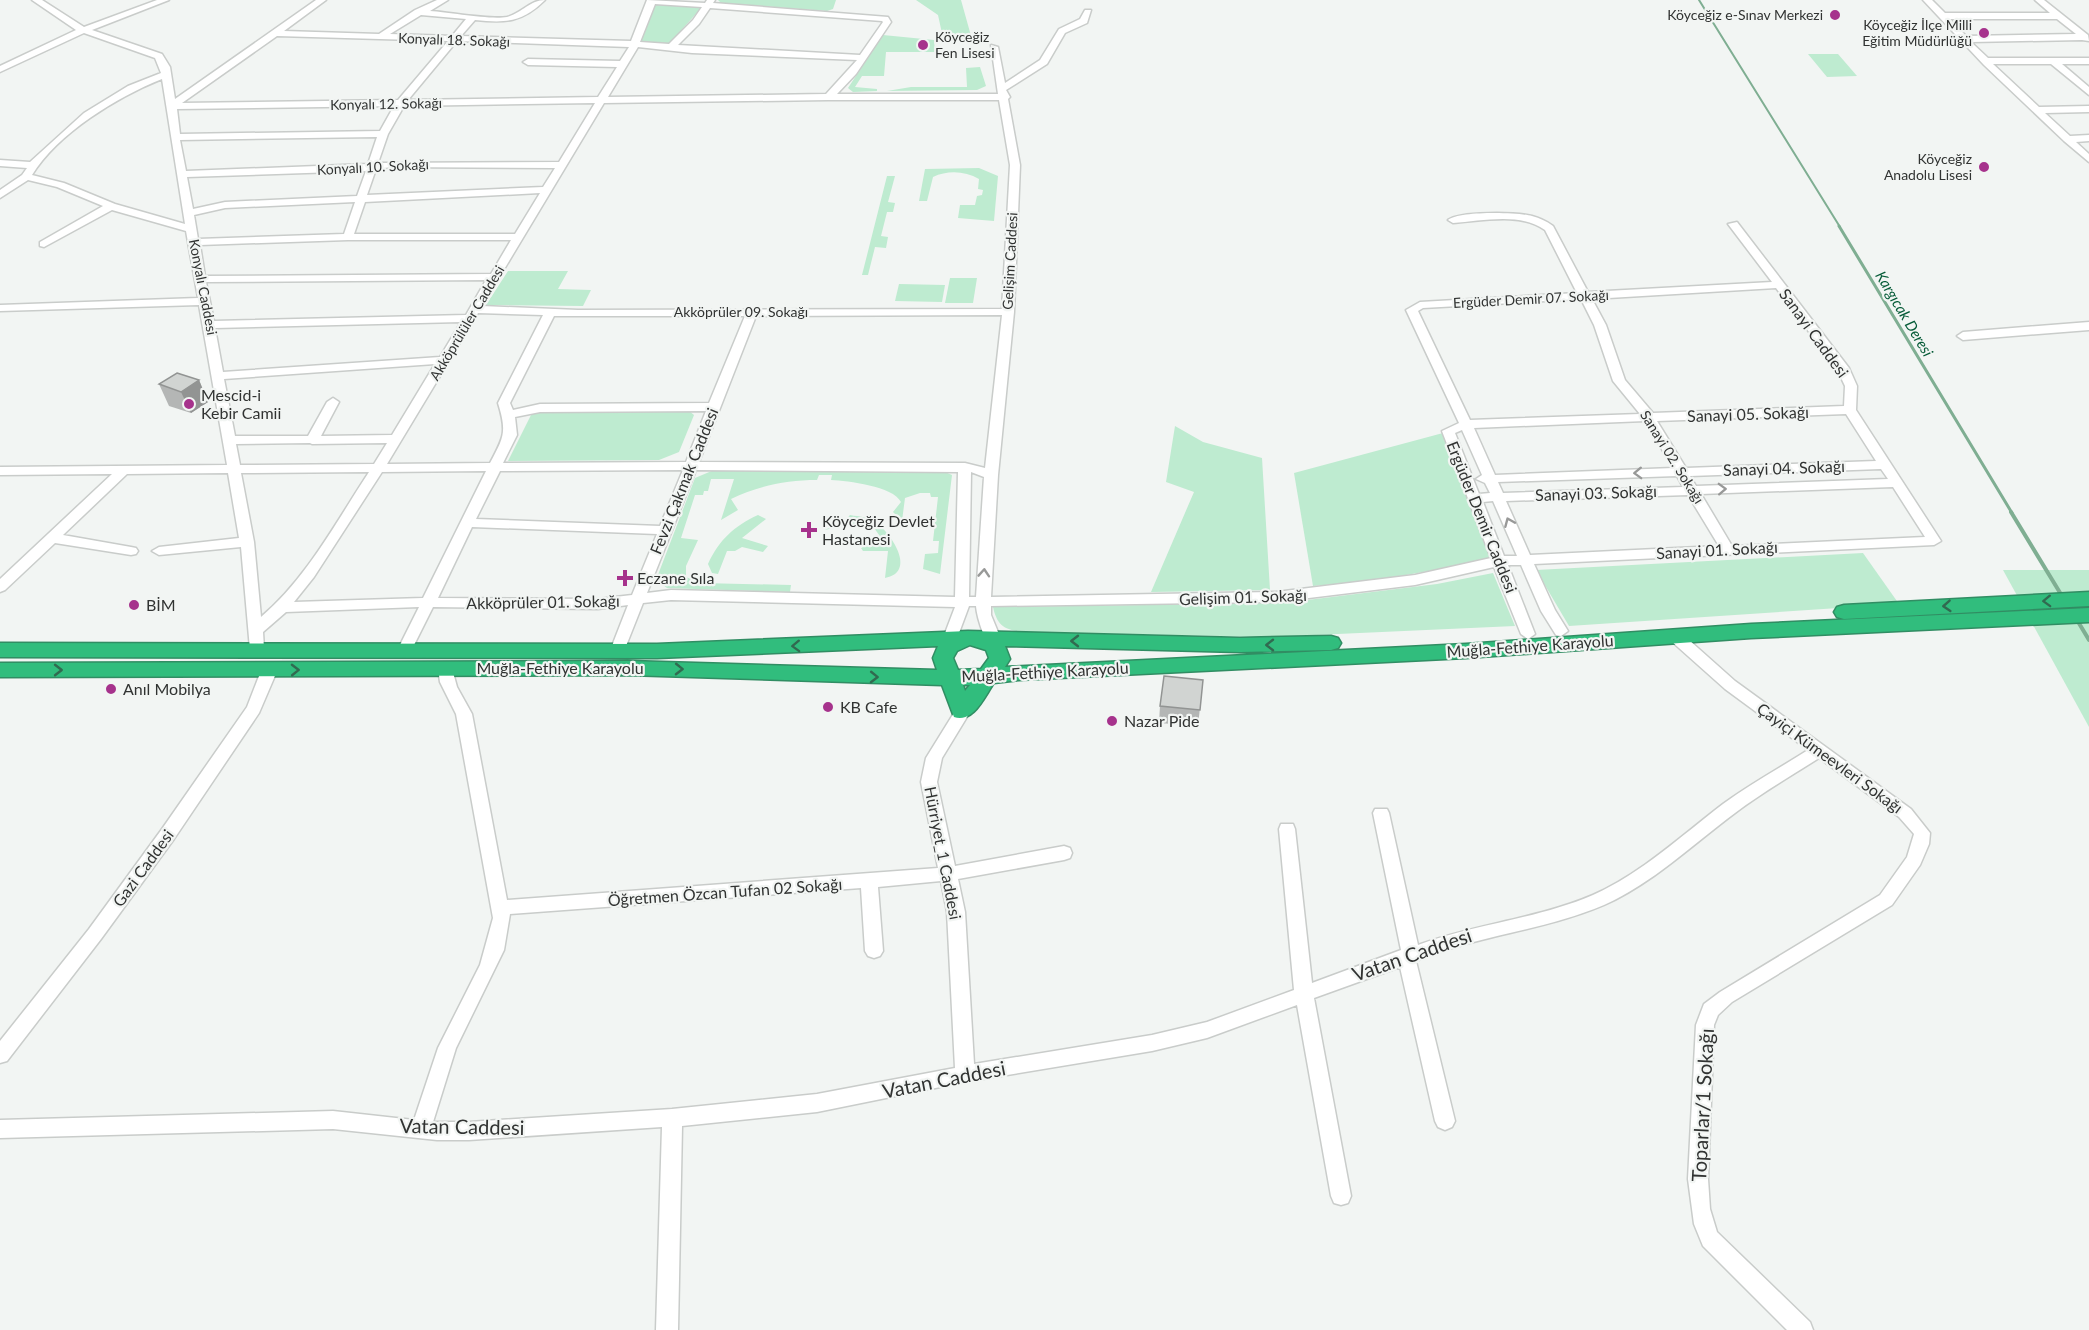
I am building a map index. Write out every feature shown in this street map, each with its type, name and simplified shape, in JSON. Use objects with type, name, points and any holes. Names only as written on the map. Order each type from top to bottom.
[{"type":"highway","name":"Muğla-Fethiye Karayolu","points":[[0,670],[669,669],[851,677],[971,658],[1019,673],[1466,651],[2009,610],[2089,599]]},
{"type":"highway","name":"Muğla-Fethiye Karayolu","points":[[0,650],[257,639],[404,651],[617,651],[971,658],[2009,610],[2089,615]]},
{"type":"highway","points":[[962,712],[971,658]]},
{"type":"highway","points":[[962,712],[971,658]]},
{"type":"street","points":[[0,195],[26,177],[33,165],[87,116],[131,88],[166,74],[159,56],[84,30],[36,0]]},
{"type":"street","points":[[0,69],[84,30],[165,0]]},
{"type":"street","points":[[172,106],[322,0]]},
{"type":"street","points":[[380,37],[418,12],[444,0]]},
{"type":"street","points":[[418,12],[508,20],[542,0]]},
{"type":"street","points":[[651,0],[838,10],[886,20],[838,89],[828,97]]},
{"type":"street","name":"Akköprülüler Caddesi","points":[[257,639],[309,574],[396,439],[634,46],[651,0]]},
{"type":"street","points":[[1927,0],[1985,61],[2089,159]]},
{"type":"street","points":[[2040,0],[2087,39]]},
{"type":"street","points":[[671,47],[696,22],[710,2]]},
{"type":"street","points":[[1004,93],[1044,62],[1062,31],[1084,21],[1088,12]]},
{"type":"street","points":[[1943,16],[2059,16]]},
{"type":"street","points":[[348,237],[383,134],[400,104],[472,18]]},
{"type":"street","name":"Konyalı 18. Sokağı","points":[[274,33],[671,47],[861,58]]},
{"type":"street","points":[[1964,39],[2087,39]]},
{"type":"street","name":"Gelişim Caddesi","points":[[971,658],[984,615],[991,476],[1008,312],[1015,165],[994,47]]},
{"type":"street","points":[[1985,61],[2089,61]]},
{"type":"street","points":[[2054,61],[2089,92]]},
{"type":"street","points":[[528,62],[623,64]]},
{"type":"street","name":"Konyalı Caddesi","points":[[166,74],[175,137],[206,301],[247,542],[257,639]]},
{"type":"street","name":"Konyalı 12. Sokağı","points":[[172,106],[1004,93]]},
{"type":"street","points":[[2037,110],[2089,109]]},
{"type":"street","points":[[175,137],[383,134]]},
{"type":"street","points":[[2067,139],[2089,138]]},
{"type":"street","points":[[0,163],[33,165]]},
{"type":"street","name":"Konyalı 10. Sokağı","points":[[183,174],[372,167],[393,164],[563,165]]},
{"type":"street","points":[[26,177],[60,185],[111,206],[191,228]]},
{"type":"street","points":[[189,213],[225,205],[547,190]]},
{"type":"street","points":[[44,244],[111,206]]},
{"type":"street","name":"Sanayi 02. Sokağı","points":[[1453,220],[1522,217],[1546,224],[1586,296],[1605,337],[1619,381],[1649,418],[1728,550]]},
{"type":"street","name":"Sanayi Caddesi","points":[[1733,224],[1834,355],[1848,378],[1852,393],[1850,410],[1934,540]]},
{"type":"street","points":[[194,242],[348,237],[519,237]]},
{"type":"street","points":[[201,279],[495,277]]},
{"type":"street","name":"Ergüder Demir 07. Sokağı","points":[[1467,424],[1414,315],[1414,307],[1778,285]]},
{"type":"street","points":[[0,308],[206,301]]},
{"type":"street","points":[[404,651],[511,435],[512,429],[504,403],[550,312]]},
{"type":"street","name":"Akköprüler 09. Sokağı","points":[[210,325],[550,312],[1008,312]]},
{"type":"street","name":"Fevzi Çakmak Caddesi","points":[[617,651],[752,312]]},
{"type":"street","points":[[1963,336],[2089,326]]},
{"type":"street","points":[[219,376],[444,360]]},
{"type":"street","points":[[312,440],[333,402]]},
{"type":"street","points":[[507,415],[540,408],[713,407]]},
{"type":"street","name":"Sanayi 05. Sokağı","points":[[1467,424],[1850,410]]},
{"type":"street","name":"Ergüder Demir Caddesi","points":[[1528,634],[1448,431],[1467,424],[1548,611],[1561,631]]},
{"type":"street","points":[[229,440],[396,439]]},
{"type":"street","name":"Sanayi 04. Sokağı","points":[[1467,479],[1885,465]]},
{"type":"street","points":[[0,471],[689,466],[965,467],[991,476]]},
{"type":"street","points":[[965,467],[960,617],[971,658]]},
{"type":"street","points":[[0,587],[124,470]]},
{"type":"street","name":"Sanayi 03. Sokağı","points":[[1475,498],[1897,483]]},
{"type":"street","points":[[467,523],[664,530]]},
{"type":"street","points":[[52,538],[130,550]]},
{"type":"street","name":"Sanayi 01. Sokağı","points":[[1500,561],[1934,540]]},
{"type":"street","points":[[159,551],[247,542]]},
{"type":"street","name":"Gelişim 01. Sokağı","points":[[983,602],[1221,599],[1306,595],[1415,580],[1500,561]]},
{"type":"street","name":"Akköprüler 01. Sokağı","points":[[282,607],[429,602],[598,604],[671,595],[983,602]]},
{"type":"street","name":"Çayiçi Kümeevleri Sokağı","points":[[1675,636],[1730,685],[1905,813],[1922,833],[1922,844],[1914,860],[1886,900]]},
{"type":"street","points":[[421,1129],[437,1070],[484,979],[498,945],[502,918],[464,714],[461,704],[447,687],[446,669]]},
{"type":"street","name":"Gazi Caddesi","points":[[0,1055],[95,934],[168,834],[254,709],[269,671]]},
{"type":"street","name":"Hürriyet_1 Caddesi","points":[[962,712],[934,758],[929,782],[949,874],[958,930],[965,1074]]},
{"type":"street","name":"Vatan Caddesi","points":[[0,1129],[310,1120],[421,1129],[502,1130],[672,1118],[854,1098],[965,1074],[1182,1037],[1478,932],[1559,915],[1618,890],[1658,864],[1731,807],[1820,750]]},
{"type":"street","points":[[1381,813],[1445,1120]]},
{"type":"street","points":[[1287,829],[1304,994],[1341,1196]]},
{"type":"street","name":"Öğretmen Özcan Tufan 02 Sokağı","points":[[500,908],[949,874],[1064,853]]},
{"type":"street","points":[[869,881],[874,951]]},
{"type":"street","name":"Toparlar/1 Sokağı","points":[[1802,1330],[1710,1239],[1701,1221],[1697,1201],[1705,1024],[1711,1010],[1726,998],[1886,900]]},
{"type":"street","points":[[667,1330],[672,1118]]},
{"type":"green space","points":[[718,0],[836,0],[833,9],[827,11],[721,3]]},
{"type":"green space","points":[[916,0],[961,0],[973,43],[943,38],[938,15]]},
{"type":"green space","points":[[654,5],[703,6],[669,44],[640,43]]},
{"type":"green space","points":[[883,35],[934,40],[935,52],[886,52],[884,76],[862,76],[855,87],[877,89],[877,91],[853,92],[848,88]]},
{"type":"green space","points":[[1808,54],[1838,54],[1857,76],[1827,77]]},
{"type":"green space","points":[[980,67],[986,86],[977,90],[887,91],[911,87],[967,87],[966,68]]},
{"type":"green space","points":[[979,168],[998,176],[994,221],[958,218],[960,205],[975,205],[977,196],[982,195],[983,190],[978,189],[979,179],[968,174],[950,172],[933,177],[927,201],[919,201],[925,169]]},
{"type":"green space","points":[[887,176],[895,176],[888,202],[895,203],[893,212],[887,212],[881,236],[888,237],[886,248],[875,247],[868,275],[862,275]]},
{"type":"green space","points":[[508,271],[568,271],[558,289],[591,290],[583,306],[486,305]]},
{"type":"green space","points":[[950,278],[977,278],[973,303],[945,303]]},
{"type":"green space","points":[[899,284],[945,285],[942,302],[895,301]]},
{"type":"green space","points":[[533,411],[689,411],[694,415],[679,452],[659,460],[508,461]]},
{"type":"green space","points":[[1175,426],[1203,442],[1262,458],[1270,590],[1151,592],[1194,492],[1166,482]]},
{"type":"green space","points":[[1443,433],[1491,560],[1372,581],[1313,586],[1294,473]]},
{"type":"green space","points":[[714,470],[945,472],[952,475],[940,574],[923,569],[925,554],[938,553],[939,541],[933,541],[938,497],[931,497],[930,493],[920,493],[905,498],[902,521],[893,512],[901,502],[889,492],[869,485],[831,480],[832,475],[819,475],[817,480],[772,485],[731,499],[738,510],[721,520],[734,479],[711,479],[708,491],[704,491],[703,495],[695,495],[681,538],[698,540],[686,566],[686,577],[701,583],[791,585],[790,592],[667,588],[656,580],[695,478]]},
{"type":"green space","points":[[758,515],[766,519],[742,538],[768,546],[763,552],[742,547],[735,551],[727,551],[718,574],[712,573],[708,564],[722,541],[735,529]]},
{"type":"green space","points":[[850,515],[864,517],[877,523],[895,544],[900,561],[899,569],[894,574],[885,578],[888,551],[863,551],[861,548],[882,539],[869,521],[824,530],[843,523]]},
{"type":"green space","points":[[1863,553],[1899,604],[1569,626],[1536,570]]},
{"type":"green space","points":[[2003,570],[2089,570],[2089,727]]},
{"type":"green space","points":[[1493,573],[1515,626],[1271,637],[1023,632],[1011,630],[1002,625],[993,607],[1283,603],[1437,584]]},
{"type":"building","points":[[177,373],[199,380],[181,392],[159,384]]},
{"type":"building","points":[[1164,676],[1203,680],[1200,710],[1160,706]]},
{"type":"waterway","name":"Kargıcak Deresi","points":[[1699,0],[1840,227]]},
{"type":"waterway","name":"Kargıcak Deresi","points":[[1839,226],[2012,513]]},
{"type":"waterway","name":"Kargıcak Deresi","points":[[2011,512],[2062,596]]},
{"type":"waterway","name":"Kargıcak Deresi","points":[[2077,620],[2089,640]]},
{"type":"place","name":"Köyceğiz e-Sınav Merkezi","points":[[1835,15]]},
{"type":"place","name":"Köyceğiz İlçe Milli Eğitim Müdürlüğü","points":[[1984,33]]},
{"type":"place","name":"Köyceğiz Fen Lisesi","points":[[923,45]]},
{"type":"place","name":"Köyceğiz Anadolu Lisesi","points":[[1984,167]]},
{"type":"place","name":"Mescid-i Kebir Camii","points":[[189,404]]},
{"type":"place","name":"Köyceğiz Devlet Hastanesi","points":[[809,530]]},
{"type":"place","name":"Eczane Sıla","points":[[625,578]]},
{"type":"place","name":"BİM","points":[[134,605]]},
{"type":"place","name":"Anıl Mobilya","points":[[111,689]]},
{"type":"place","name":"KB Cafe","points":[[828,707]]},
{"type":"place","name":"Nazar Pide","points":[[1112,721]]}]
